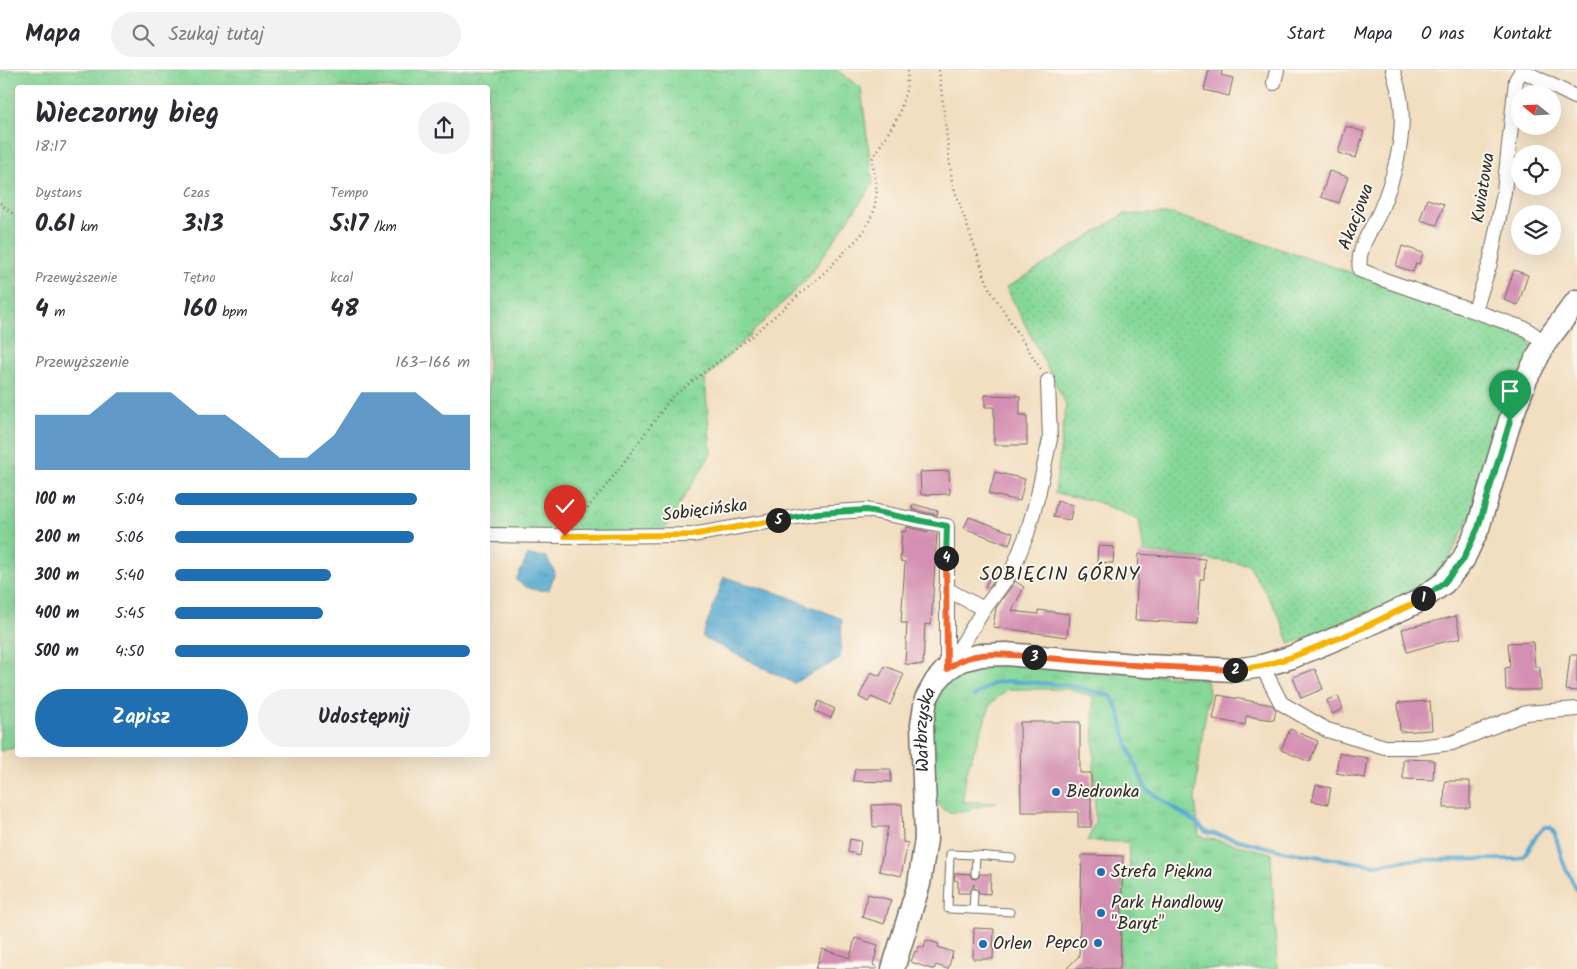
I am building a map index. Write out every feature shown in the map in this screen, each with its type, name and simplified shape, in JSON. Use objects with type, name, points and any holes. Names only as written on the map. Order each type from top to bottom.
[{"type":"main road","name":"Wałbrzyska","points":[[893,969],[919,884],[926,839],[922,725],[926,698],[936,681],[947,669],[961,660],[981,655],[1006,654],[1208,670],[1234,670],[1262,666],[1292,657],[1354,632],[1417,602],[1444,583],[1463,560],[1478,528],[1510,421],[1526,379],[1545,343],[1577,302]]},
{"type":"street","name":"Akacjowa","points":[[1394,70],[1401,104],[1400,147],[1391,182],[1358,260],[1360,270],[1526,328],[1545,343]]},
{"type":"street","points":[[1522,70],[1577,98]]},
{"type":"street","name":"Kwiatowa","points":[[1475,310],[1490,263],[1504,192],[1516,80],[1522,70]]},
{"type":"street","points":[[947,669],[984,609],[1012,571],[1027,534],[1038,495],[1050,438],[1048,381]]},
{"type":"street","name":"Sobięcińska","points":[[490,535],[692,535],[818,513],[867,510],[947,526],[947,669]]},
{"type":"street","points":[[946,590],[984,609]]},
{"type":"street","points":[[1262,666],[1281,703],[1328,730],[1385,747],[1419,747],[1452,743],[1526,713],[1577,709]]},
{"type":"lane","points":[[1010,912],[948,908],[950,854],[1012,858]]},
{"type":"lane","points":[[975,874],[976,855]]},
{"type":"lane","points":[[974,893],[974,910]]},
{"type":"path","points":[[565,536],[615,474],[672,397],[753,335],[825,272],[863,233],[874,211],[877,190],[872,159],[898,117],[906,90],[908,70]]},
{"type":"path","points":[[939,70],[952,182],[986,280],[989,288],[1048,381]]},
{"type":"path","points":[[0,203],[15,216]]},
{"type":"green space","points":[[0,70],[837,70],[861,88],[873,184],[807,279],[705,379],[711,454],[659,538],[490,532],[490,85],[15,85],[15,748],[0,751]]},
{"type":"green space","points":[[1124,214],[1173,214],[1407,291],[1528,338],[1533,349],[1474,509],[1449,559],[1415,593],[1290,644],[1277,612],[1248,564],[1144,552],[1139,520],[1095,501],[1055,493],[1066,404],[1006,287]]},
{"type":"green space","points":[[979,663],[1199,678],[1205,680],[1208,685],[1209,694],[1195,797],[1199,836],[1271,853],[1277,969],[1120,969],[1123,870],[1130,868],[1128,842],[1087,841],[1095,823],[1093,696],[1067,689],[1008,689],[991,703],[967,771],[962,802],[997,802],[972,808],[970,811],[960,812],[947,811],[940,806],[937,802],[930,729],[940,688],[956,672]]},
{"type":"water","points":[[528,555],[546,557],[555,572],[549,590],[531,589],[516,580]]},
{"type":"water","points":[[724,577],[784,595],[842,619],[840,659],[794,683],[702,637]]},
{"type":"building","points":[[1209,70],[1222,70],[1221,75],[1233,78],[1229,96],[1204,90]]},
{"type":"building","points":[[1346,126],[1364,132],[1356,158],[1338,153]]},
{"type":"building","points":[[1329,171],[1348,177],[1339,203],[1321,197]]},
{"type":"building","points":[[1427,199],[1444,204],[1437,225],[1420,220]]},
{"type":"building","points":[[1402,246],[1423,253],[1419,264],[1416,263],[1413,272],[1396,266]]},
{"type":"building","points":[[1514,270],[1528,275],[1518,305],[1504,300]]},
{"type":"building","points":[[985,395],[1020,396],[1020,415],[1027,415],[1027,445],[994,445],[994,407],[985,407]]},
{"type":"building","points":[[949,471],[950,494],[921,495],[920,472]]},
{"type":"building","points":[[995,472],[1025,479],[1020,501],[989,494]]},
{"type":"building","points":[[1057,501],[1073,505],[1070,520],[1053,517]]},
{"type":"building","points":[[913,504],[938,511],[937,515],[912,510]]},
{"type":"building","points":[[969,517],[1013,533],[1009,545],[964,528]]},
{"type":"building","points":[[907,527],[937,534],[931,625],[925,624],[923,665],[905,664],[907,623],[901,623],[905,562],[900,561],[902,531],[905,532]]},
{"type":"building","points":[[1098,546],[1114,547],[1113,563],[1097,562]]},
{"type":"building","points":[[1139,554],[1205,559],[1204,579],[1200,579],[1197,624],[1135,620]]},
{"type":"building","points":[[996,568],[1001,571],[989,588],[985,586]]},
{"type":"building","points":[[1015,581],[1024,587],[1012,611],[1038,614],[1038,610],[1069,614],[1067,637],[993,627],[996,608]]},
{"type":"building","points":[[1456,616],[1461,638],[1407,652],[1402,629]]},
{"type":"building","points":[[1533,642],[1535,667],[1540,667],[1541,690],[1506,690],[1505,668],[1510,667],[1508,643]]},
{"type":"building","points":[[1570,655],[1577,655],[1577,691],[1566,690]]},
{"type":"building","points":[[885,666],[904,674],[890,705],[871,697],[868,702],[859,697],[871,672],[880,676]]},
{"type":"building","points":[[1315,669],[1323,689],[1301,698],[1293,677]]},
{"type":"building","points":[[1218,695],[1272,705],[1276,710],[1274,720],[1246,716],[1245,725],[1213,719]]},
{"type":"building","points":[[1338,696],[1343,709],[1332,714],[1327,700]]},
{"type":"building","points":[[819,701],[835,709],[831,718],[815,711]]},
{"type":"building","points":[[1430,701],[1432,730],[1400,732],[1398,703]]},
{"type":"building","name":"Biedronka","points":[[1020,722],[1080,722],[1080,773],[1091,773],[1091,827],[1078,827],[1078,812],[1021,812]]},
{"type":"building","points":[[1290,729],[1318,741],[1310,762],[1281,750]]},
{"type":"building","points":[[1339,753],[1368,758],[1365,778],[1336,773]]},
{"type":"building","points":[[1403,759],[1434,760],[1433,780],[1403,779]]},
{"type":"building","points":[[855,769],[891,769],[891,782],[853,781]]},
{"type":"building","points":[[1445,781],[1470,781],[1470,808],[1444,808]]},
{"type":"building","points":[[1316,785],[1331,788],[1328,804],[1312,801]]},
{"type":"building","points":[[902,804],[903,842],[908,843],[901,876],[879,871],[888,827],[873,827],[872,805]]},
{"type":"building","points":[[850,839],[861,841],[859,855],[848,852]]},
{"type":"building","name":"Park Handlowy \"Baryt\"","points":[[1082,855],[1123,856],[1120,969],[1066,969],[1079,956]]},
{"type":"building","points":[[955,873],[970,874],[975,879],[980,874],[991,874],[990,894],[979,893],[974,888],[974,884],[969,893],[958,893],[958,881],[954,880]]},
{"type":"building","points":[[868,894],[891,900],[884,924],[862,917]]},
{"type":"building","name":"Orlen","points":[[974,928],[994,929],[993,959],[973,959]]},
{"type":"building","points":[[855,938],[878,945],[873,965],[877,969],[816,969],[822,949],[850,958]]},
{"type":"building","points":[[926,940],[939,944],[938,947],[953,952],[948,969],[936,965],[934,969],[931,969],[911,962],[915,951],[917,952],[919,946],[924,948]]},
{"type":"waterway","points":[[974,696],[994,683],[1005,681],[1069,685],[1111,696],[1120,714],[1126,740],[1146,789],[1195,822],[1206,832],[1287,852],[1375,865],[1407,860],[1516,859],[1524,856],[1544,827],[1550,827],[1555,834],[1563,862],[1577,891]]},
{"type":"place","name":"Biedronka","points":[[1056,792]]},
{"type":"place","name":"Strefa Piękna","points":[[1101,872]]},
{"type":"place","name":"Park Handlowy \"Baryt\"","points":[[1101,913]]},
{"type":"place","name":"Pepco","points":[[1098,943]]},
{"type":"place","name":"Orlen","points":[[983,944]]},
{"type":"district","name":"SOBIĘCIN GÓRNY","points":[[1060,575]]},
{"type":"route","points":[[565,536],[692,535],[818,513],[867,510],[947,526],[947,669],[961,660],[981,655],[1006,654],[1146,666],[1234,670],[1278,662],[1354,632],[1417,602],[1444,583],[1463,560],[1478,528],[1510,421]]}]
